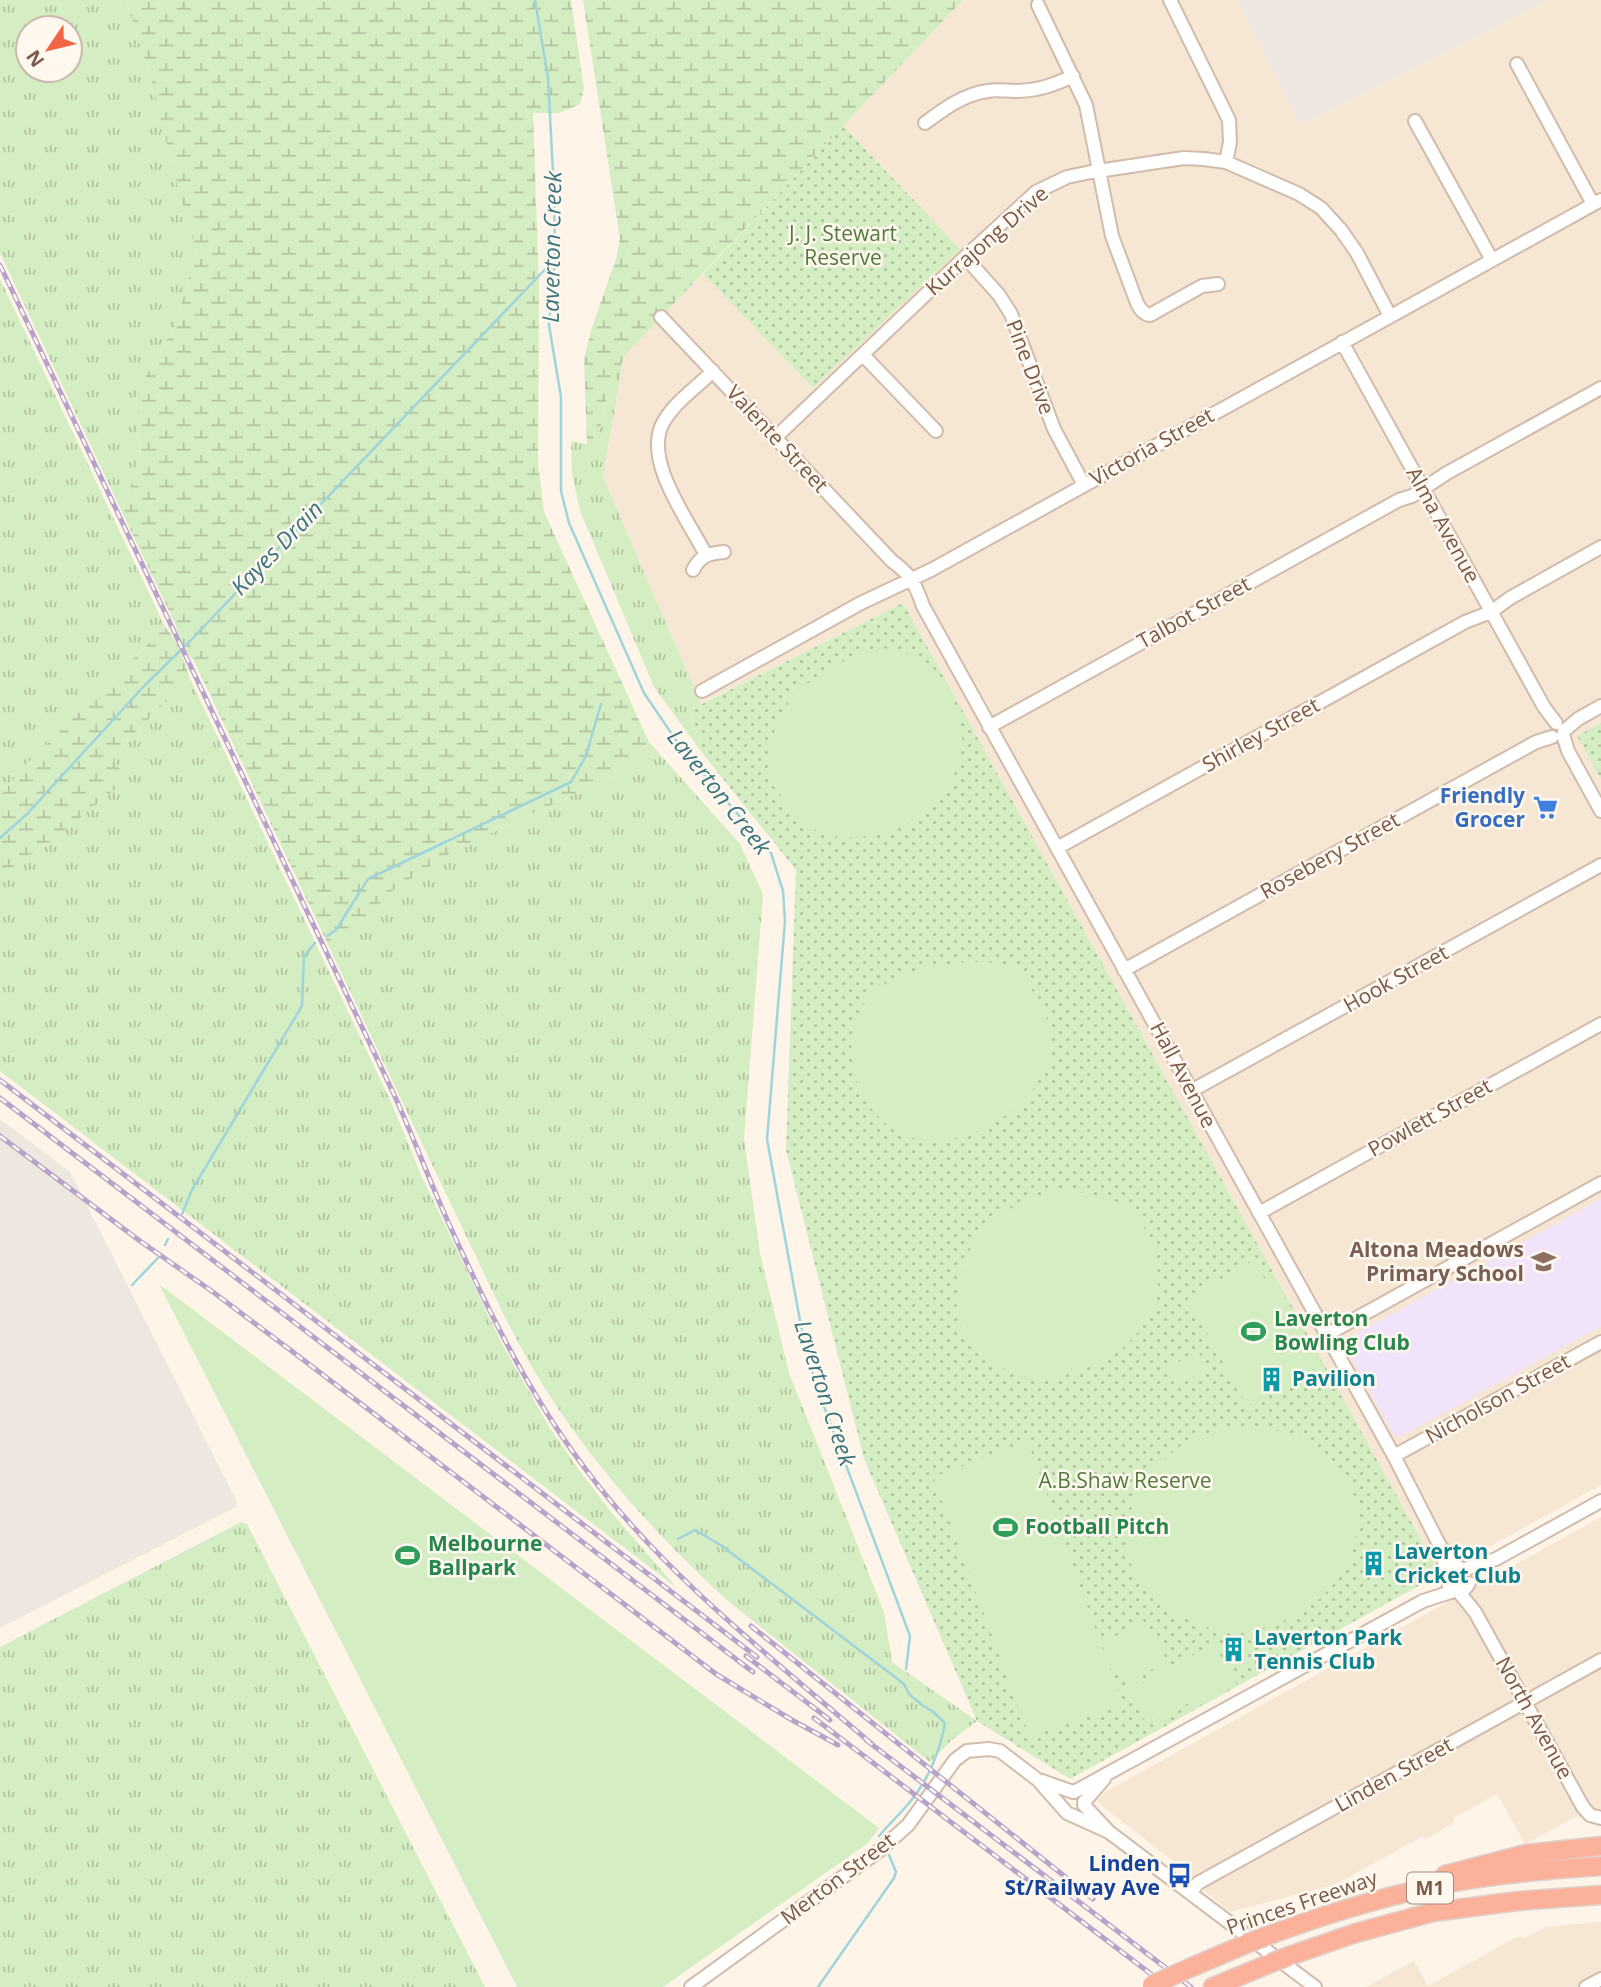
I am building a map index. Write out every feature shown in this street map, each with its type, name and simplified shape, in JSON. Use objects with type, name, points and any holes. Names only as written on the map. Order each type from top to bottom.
[{"type":"highway","points":[[1376,1900],[1414,1884],[1477,1865],[1526,1854],[1601,1846]]},
{"type":"highway","name":"Princes Freeway","points":[[1150,1986],[1264,1937],[1376,1900],[1463,1881],[1601,1866]]},
{"type":"highway","name":"M1","points":[[1215,1986],[1329,1941],[1433,1912],[1518,1901],[1601,1895]]},
{"type":"highway","points":[[1376,1927],[1474,1913],[1601,1904]]},
{"type":"street","points":[[1170,0],[1229,120],[1230,142],[1226,162]]},
{"type":"street","points":[[1038,5],[1083,95],[1112,236],[1141,310],[1150,314],[1202,286],[1217,284]]},
{"type":"street","points":[[1517,64],[1597,202]]},
{"type":"street","points":[[925,123],[969,95],[988,90],[1036,90],[1073,76]]},
{"type":"street","points":[[1415,121],[1492,260]]},
{"type":"street","name":"Kurrajong Drive","points":[[775,438],[1036,192],[1067,177],[1184,158],[1226,162],[1299,194],[1321,208],[1357,253],[1390,316]]},
{"type":"street","name":"Victoria Street","points":[[702,691],[861,603],[909,582],[1597,202]]},
{"type":"street","name":"Pine Drive","points":[[965,257],[999,295],[1011,314],[1054,429],[1084,485]]},
{"type":"street","name":"Valente Street","points":[[661,317],[892,561],[907,571],[909,582]]},
{"type":"street","name":"Alma Avenue","points":[[1342,342],[1601,811]]},
{"type":"street","points":[[863,355],[936,431]]},
{"type":"street","points":[[706,555],[663,472],[657,441],[662,424],[671,412],[713,371]]},
{"type":"street","name":"Talbot Street","points":[[989,727],[1601,388]]},
{"type":"street","name":"Shirley Street","points":[[1057,848],[1601,547]]},
{"type":"street","points":[[693,570],[706,555],[724,552]]},
{"type":"street","name":"Hall Avenue","points":[[909,582],[1394,1456],[1440,1546],[1447,1578]]},
{"type":"street","name":"Rosebery Street","points":[[1124,970],[1601,706]]},
{"type":"street","name":"Hook Street","points":[[1191,1091],[1601,865]]},
{"type":"street","name":"Powlett Street","points":[[1259,1213],[1601,1024]]},
{"type":"street","points":[[1326,1335],[1601,1183]]},
{"type":"street","name":"Nicholson Street","points":[[1394,1456],[1601,1342]]},
{"type":"street","points":[[1067,1811],[1064,1797],[1107,1776],[1423,1601],[1466,1588],[1469,1582],[1496,1559],[1601,1501]]},
{"type":"street","name":"Hall Avenue","points":[[1440,1546],[1461,1569]]},
{"type":"street","points":[[1423,1601],[1451,1572],[1496,1559]]},
{"type":"street","points":[[1461,1569],[1466,1573],[1469,1582]]},
{"type":"street","points":[[1447,1578],[1448,1585],[1456,1591]]},
{"type":"street","name":"North Avenue","points":[[1469,1582],[1475,1612]]},
{"type":"street","name":"North Avenue","points":[[1456,1591],[1475,1612],[1583,1807],[1590,1815],[1599,1818]]},
{"type":"street","name":"Linden Street","points":[[1190,1894],[1198,1883],[1601,1660]]},
{"type":"street","name":"Merton Street","points":[[691,1987],[880,1850],[908,1825],[955,1760],[967,1751],[989,1748],[1000,1751],[1038,1780],[1067,1811]]},
{"type":"street","points":[[1067,1811],[1081,1811],[1084,1803],[1107,1776]]},
{"type":"street","name":"Merton Street","points":[[1038,1780],[1074,1792]]},
{"type":"street","points":[[1074,1792],[1082,1797],[1084,1803],[1110,1832],[1315,1987]]},
{"type":"street","points":[[1067,1811],[1110,1832]]},
{"type":"street","points":[[1586,1987],[1601,1979]]},
{"type":"shaded area","points":[[963,0],[1237,0],[1301,125],[1548,0],[1601,0],[1601,1485],[1440,1574],[903,603],[701,704],[603,477],[624,355],[703,274],[813,388],[959,248],[843,126]]},
{"type":"shaded area","points":[[1237,0],[1548,0],[1301,125]]},
{"type":"shaded area","points":[[0,1119],[70,1172],[237,1502],[236,1507],[0,1628]]},
{"type":"shaded area","name":"Altona Meadows Primary School","points":[[1601,1199],[1601,1326],[1400,1437],[1394,1435],[1344,1345],[1345,1340]]},
{"type":"shaded area","points":[[1601,1517],[1601,1824],[1577,1816],[1525,1844],[1497,1794],[1453,1818],[1455,1822],[1440,1831],[1425,1839],[1423,1836],[1334,1885],[1230,1912],[1206,1892],[1195,1878],[1097,1800],[1105,1792]]},
{"type":"shaded area","points":[[1601,1922],[1601,1987],[1366,1987],[1414,1961],[1428,1986],[1517,1937],[1525,1938],[1545,1927]]},
{"type":"green space","points":[[0,0],[126,0],[151,79],[197,250],[175,326],[136,393],[140,458],[122,512],[0,253]]},
{"type":"green space","points":[[126,0],[571,0],[584,89],[580,104],[559,113],[533,113],[539,287],[538,464],[544,512],[649,742],[625,771],[455,850],[392,891],[332,953],[194,661],[180,640],[176,626],[122,512],[140,458],[136,393],[175,326],[197,250],[177,185],[151,79]]},
{"type":"green space","points":[[583,0],[963,0],[625,355],[606,401],[593,446],[587,444],[584,358],[620,239]]},
{"type":"green space","name":"J. J. Stewart Reserve","points":[[843,126],[960,249],[813,388],[703,274]]},
{"type":"green space","points":[[0,279],[165,627],[22,769],[0,796]]},
{"type":"green space","points":[[624,355],[603,477],[701,704],[690,711],[703,754],[654,687],[580,511],[572,474],[571,441],[593,445]]},
{"type":"green space","name":"A.B.Shaw Reserve","points":[[903,603],[1440,1574],[1070,1779],[977,1721],[864,1459],[786,1150],[796,870],[703,754],[690,710]]},
{"type":"green space","points":[[165,627],[177,645],[190,679],[122,745],[113,760],[125,776],[119,786],[56,837],[0,876],[0,796],[22,769]]},
{"type":"green space","points":[[879,647],[917,657],[936,672],[951,695],[960,716],[961,752],[949,784],[938,799],[910,822],[879,834],[852,837],[828,835],[807,824],[778,791],[768,769],[769,747],[783,713],[800,689],[837,665]]},
{"type":"green space","points":[[190,679],[391,1102],[421,1175],[501,1342],[549,1427],[579,1470],[611,1512],[677,1588],[0,1071],[0,876],[56,837],[122,745]]},
{"type":"green space","points":[[1601,723],[1601,779],[1577,736]]},
{"type":"green space","points":[[649,742],[740,844],[763,894],[744,1139],[760,1253],[789,1373],[884,1612],[892,1662],[977,1721],[930,1762],[728,1601],[634,1507],[572,1429],[540,1380],[504,1316],[332,953],[391,891],[455,850],[625,771]]},
{"type":"green space","points":[[971,962],[1004,965],[1024,977],[1040,1004],[1051,1032],[1052,1051],[1049,1063],[1033,1089],[1008,1114],[994,1123],[978,1131],[945,1139],[928,1140],[908,1136],[890,1127],[875,1113],[863,1096],[855,1077],[851,1057],[852,1036],[858,1017],[868,998],[890,981],[929,967]]},
{"type":"green space","points":[[1053,1191],[1104,1197],[1122,1205],[1137,1218],[1149,1237],[1156,1259],[1157,1296],[1155,1305],[1142,1327],[1119,1351],[1077,1372],[1038,1379],[1002,1368],[974,1346],[960,1323],[957,1290],[966,1257],[985,1229],[1009,1209]]},
{"type":"green space","name":"Laverton Bowling Club","points":[[1255,1260],[1266,1282],[1274,1278],[1322,1364],[1247,1406],[1187,1297]]},
{"type":"green space","name":"Melbourne Ballpark","points":[[159,1284],[879,1828],[868,1843],[663,1987],[517,1987]]},
{"type":"green space","points":[[1198,1351],[1208,1369],[1176,1387],[1166,1369]]},
{"type":"green space","points":[[1250,1427],[1290,1433],[1319,1447],[1341,1469],[1356,1499],[1357,1531],[1347,1569],[1321,1598],[1294,1617],[1254,1631],[1211,1629],[1173,1613],[1147,1590],[1128,1559],[1126,1526],[1139,1487],[1154,1468],[1183,1444],[1215,1431]]},
{"type":"green space","points":[[1028,1442],[1123,1705],[1029,1735],[933,1477]]},
{"type":"green space","points":[[241,1522],[247,1524],[485,1987],[0,1987],[0,1647]]},
{"type":"green space","points":[[1142,1621],[1146,1622],[1166,1658],[1165,1662],[1127,1683],[1123,1682],[1103,1647],[1104,1643]]},
{"type":"green space","points":[[1214,1644],[1237,1685],[1193,1709],[1189,1703],[1148,1726],[1127,1688]]},
{"type":"waterway","name":"Laverton Creek","points":[[535,0],[548,78],[555,259],[549,325],[561,397],[561,491],[569,523],[644,693],[682,749],[771,853],[783,891],[785,921],[767,1139],[805,1348],[819,1393],[910,1636],[906,1669]]},
{"type":"waterway","name":"Kayes Drain","points":[[0,838],[27,814],[145,685],[555,259]]},
{"type":"waterway","points":[[327,936],[336,930],[368,879],[571,782],[586,756],[601,704]]},
{"type":"waterway","points":[[182,1214],[192,1190],[302,1006],[304,956],[315,943]]},
{"type":"waterway","points":[[165,1245],[168,1239]]},
{"type":"waterway","points":[[132,1285],[158,1258]]},
{"type":"waterway","points":[[678,1539],[695,1530],[722,1546],[904,1684],[909,1694],[945,1723],[936,1755],[922,1785],[879,1836]]},
{"type":"waterway","name":"Laverton Creek","points":[[818,1987],[894,1878],[896,1872],[889,1855]]},
{"type":"railway","points":[[0,265],[390,1086],[475,1280],[507,1345],[543,1407],[584,1467],[649,1544],[721,1614],[873,1745]]},
{"type":"railway","points":[[0,1080],[757,1657]]},
{"type":"railway","points":[[0,1098],[753,1672]]},
{"type":"railway","points":[[0,1136],[289,1349],[716,1674],[838,1745]]},
{"type":"railway","points":[[751,1626],[1093,1899]]},
{"type":"railway","points":[[746,1656],[830,1720]]},
{"type":"railway","points":[[814,1718],[1168,1987]]},
{"type":"railway","points":[[866,1740],[1191,1987]]},
{"type":"place","name":"Friendly Grocer","points":[[1545,808]]},
{"type":"place","name":"Altona Meadows Primary School","points":[[1544,1262]]},
{"type":"place","name":"Laverton Bowling Club","points":[[1254,1331]]},
{"type":"place","name":"Pavilion","points":[[1272,1379]]},
{"type":"place","name":"Football Pitch","points":[[1005,1527]]},
{"type":"place","name":"Melbourne Ballpark","points":[[408,1556]]},
{"type":"place","name":"Laverton Cricket Club","points":[[1374,1564]]},
{"type":"place","name":"Laverton Park Tennis Club","points":[[1234,1650]]},
{"type":"place","name":"Linden St/Railway Ave","points":[[1180,1876]]}]
